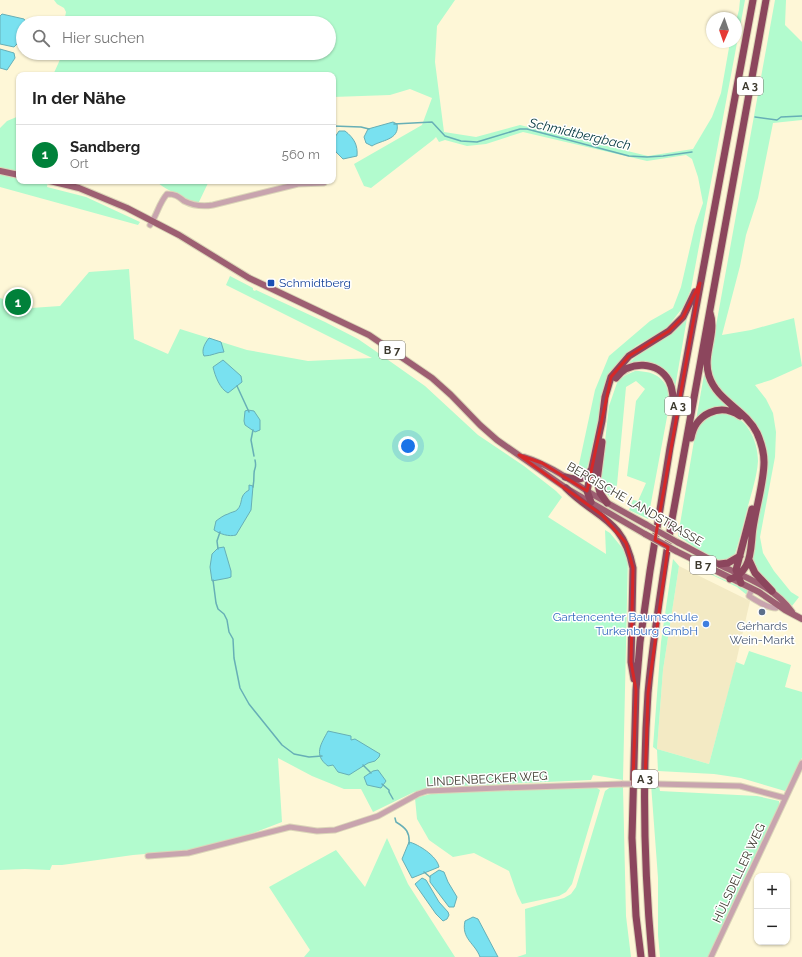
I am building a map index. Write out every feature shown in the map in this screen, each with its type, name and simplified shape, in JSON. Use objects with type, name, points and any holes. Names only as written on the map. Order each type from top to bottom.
[{"type":"highway","name":"A 3","points":[[641,957],[636,916],[632,838],[636,690],[640,642],[670,448],[753,0]]},
{"type":"highway","name":"A 3","points":[[652,957],[644,838],[645,747],[659,600],[709,311],[766,0]]},
{"type":"highway","points":[[591,502],[587,491],[602,421],[605,397],[611,377],[629,356],[669,331],[683,317],[700,283]]},
{"type":"highway","points":[[709,311],[712,320],[706,358],[707,369],[711,381],[720,395],[743,414],[752,424],[759,437],[763,452],[763,470],[749,560],[738,577],[730,578]]},
{"type":"highway","points":[[607,503],[600,493],[597,481],[605,421],[610,390],[615,380],[626,369],[636,365],[648,366],[659,371],[668,379],[673,391],[674,399],[670,448]]},
{"type":"highway","points":[[684,452],[690,442],[692,430],[697,421],[703,416],[718,410],[724,409],[736,413],[744,419],[754,434],[760,455],[759,474],[740,556],[738,577]]},
{"type":"highway","points":[[565,477],[581,479],[588,475],[592,468]]},
{"type":"highway","points":[[566,488],[575,497],[602,515],[613,526],[626,543],[630,554],[633,568],[631,662],[636,690]]},
{"type":"highway","points":[[720,564],[728,563],[740,556]]},
{"type":"highway","points":[[749,560],[755,574],[770,590]]},
{"type":"main road","points":[[0,171],[16,174]]},
{"type":"main road","name":"BERGISCHE LANDSTRASSE","points":[[61,184],[88,191],[151,223],[179,235],[242,274],[352,326],[378,341],[432,378],[489,434],[566,488],[645,534],[730,578]]},
{"type":"main road","name":"BERGISCHE LANDSTRASSE","points":[[519,455],[542,463],[607,503],[720,564],[752,589],[778,606],[802,619]]},
{"type":"main road","name":"BERGISCHE LANDSTRASSE","points":[[738,577],[758,582],[770,590],[792,613]]},
{"type":"main road","points":[[752,589],[757,586],[770,590]]},
{"type":"street","points":[[151,223],[167,194],[174,194],[193,205],[206,206],[298,184]]},
{"type":"street","points":[[778,606],[779,599]]},
{"type":"street","name":"HÜLSDELLER WEG","points":[[711,957],[802,763]]},
{"type":"street","name":"LINDENBECKER WEG","points":[[148,856],[188,853],[290,827],[317,831],[335,830],[378,816],[418,794],[427,792],[498,788],[657,784],[740,786],[785,798]]},
{"type":"highlighted area","points":[[700,283],[655,540],[668,547],[648,693],[645,784],[633,784],[636,690],[631,662],[633,568],[626,543],[602,515],[519,455],[542,463],[587,491],[611,377],[629,356],[669,331],[683,317]]},
{"type":"shaded area","name":"Gartencenter Baumschule Turkenburg GmbH","points":[[679,566],[750,601],[734,671],[709,764],[657,749],[663,670]]},
{"type":"green space","points":[[54,0],[455,0],[437,26],[435,62],[444,132],[476,137],[520,125],[648,156],[693,149],[712,117],[721,93],[729,48],[736,48],[691,289],[684,306],[666,329],[636,346],[616,366],[587,468],[583,475],[574,477],[578,469],[595,390],[609,356],[650,321],[673,308],[681,287],[695,226],[703,203],[698,177],[692,159],[686,155],[647,161],[523,132],[486,144],[467,146],[445,140],[439,142],[436,137],[371,188],[364,186],[354,164],[422,125],[432,98],[410,89],[390,95],[336,97],[336,72],[54,72],[60,60],[336,60],[336,16],[65,16],[66,12],[64,8],[57,4]]},
{"type":"green space","points":[[740,0],[745,0],[742,16],[742,12],[738,12]]},
{"type":"green space","points":[[775,0],[786,0],[785,25],[802,42],[802,120],[773,123],[758,198],[746,235],[740,266],[722,335],[751,330],[794,318],[802,366],[771,380],[755,385],[766,399],[773,413],[776,432],[775,457],[760,537],[763,553],[774,571],[791,592],[799,597],[792,606],[758,575],[751,561],[764,445],[717,385],[711,370],[710,359]]},
{"type":"green space","points":[[16,117],[16,184],[48,184],[47,187],[86,197],[140,222],[138,225],[0,187],[0,128],[7,121]]},
{"type":"green space","points":[[160,184],[208,184],[198,204]]},
{"type":"green space","points":[[129,269],[134,339],[168,354],[180,329],[247,350],[308,361],[372,358],[226,285],[230,276],[253,288],[255,291],[256,290],[325,322],[358,339],[425,386],[478,435],[524,466],[562,497],[548,517],[606,554],[605,530],[610,533],[628,555],[623,780],[593,775],[591,780],[438,787],[414,792],[373,812],[361,789],[344,789],[312,776],[278,758],[282,822],[238,839],[192,850],[133,855],[62,865],[52,865],[50,870],[0,870],[0,298],[31,308],[60,306],[89,272]]},
{"type":"green space","points":[[688,312],[675,388],[667,371],[651,363],[639,362],[625,366],[679,326]]},
{"type":"green space","points":[[705,369],[732,408],[720,407],[712,409],[696,420]]},
{"type":"green space","points":[[635,371],[642,371],[660,378],[667,387],[670,401],[648,519],[629,510],[633,500],[638,501],[646,483],[627,476],[636,401],[645,389],[636,381],[626,387],[617,485],[610,497],[600,486],[609,406],[618,380]]},
{"type":"green space","points":[[724,413],[739,418],[749,430],[756,445],[758,461],[757,472],[735,554],[729,560],[717,559],[710,556],[678,536],[695,435],[706,419],[714,415]]},
{"type":"green space","points":[[673,559],[679,566],[663,670],[657,749],[709,764],[736,662],[744,665],[749,651],[791,665],[785,687],[802,692],[802,758],[785,791],[741,778],[714,774],[658,771],[657,750],[653,747],[661,642]]},
{"type":"green space","points":[[681,560],[747,590],[747,595],[737,587]]},
{"type":"green space","points":[[651,784],[659,786],[660,791],[757,796],[779,801],[779,805],[709,957],[660,957],[658,935],[658,878]]},
{"type":"green space","points":[[594,786],[600,790],[572,884],[566,892],[559,896],[522,904],[509,871],[474,853],[453,857],[429,840],[417,819],[415,798],[439,792]]},
{"type":"green space","points":[[612,786],[623,787],[626,916],[631,957],[517,957],[526,954],[525,909],[564,898],[571,894],[576,887],[605,791]]},
{"type":"green space","points":[[387,838],[408,884],[455,957],[304,957],[310,950],[269,887],[336,850],[365,887]]},
{"type":"water","points":[[2,14],[16,17],[16,45],[14,47],[0,44],[0,16]]},
{"type":"water","points":[[0,49],[14,53],[15,58],[7,70],[0,68]]},
{"type":"water","points":[[393,122],[397,124],[397,129],[393,136],[372,146],[366,143],[364,137],[368,129]]},
{"type":"water","points":[[339,131],[345,131],[351,136],[357,148],[357,156],[343,159],[336,152],[336,136]]},
{"type":"water","points":[[209,338],[221,342],[224,352],[204,356],[203,349]]},
{"type":"water","points":[[223,360],[241,376],[242,382],[228,393],[220,385],[213,367]]},
{"type":"water","points":[[245,411],[254,411],[260,420],[260,430],[255,432],[245,425]]},
{"type":"water","points":[[249,485],[253,486],[251,510],[236,535],[225,535],[214,530],[216,521],[225,515],[236,511],[240,505],[243,495],[249,490]]},
{"type":"water","points":[[224,547],[231,571],[231,577],[212,581],[210,567],[212,554],[218,548]]},
{"type":"water","points":[[328,731],[351,736],[351,740],[355,739],[380,754],[379,757],[375,761],[368,763],[349,775],[338,772],[333,765],[328,766],[323,762],[320,754],[321,745]]},
{"type":"water","points":[[378,770],[386,781],[381,788],[367,785],[364,777],[373,771]]},
{"type":"water","points":[[409,842],[427,851],[438,863],[439,867],[412,878],[402,859]]},
{"type":"water","points":[[439,870],[444,872],[457,897],[454,907],[449,907],[430,882],[430,876]]},
{"type":"water","points":[[422,878],[426,880],[439,902],[448,912],[449,915],[447,919],[443,921],[436,914],[415,884]]},
{"type":"water","points":[[473,917],[478,919],[498,957],[480,957],[467,937],[464,927],[465,921]]},
{"type":"waterway","name":"Schmidtbergbach","points":[[755,117],[777,120],[781,117],[802,116]]},
{"type":"waterway","name":"Schmidtbergbach","points":[[394,124],[432,122],[445,136],[461,141],[477,142],[520,129],[527,129],[629,156],[663,156],[692,152]]},
{"type":"waterway","name":"Schmidtbergbach","points":[[336,126],[361,127],[369,129]]},
{"type":"waterway","points":[[237,386],[249,412]]},
{"type":"waterway","points":[[253,430],[251,440],[254,456]]},
{"type":"waterway","points":[[253,487],[256,465],[255,460]]},
{"type":"waterway","points":[[218,549],[217,541],[220,532]]},
{"type":"waterway","points":[[213,580],[218,609],[224,614],[227,620],[229,632],[233,639],[234,658],[240,688],[249,704],[282,745],[294,754],[309,757],[322,756]]},
{"type":"waterway","points":[[363,765],[371,773]]},
{"type":"waterway","points":[[382,784],[389,790],[393,799]]},
{"type":"waterway","points":[[395,818],[396,822],[407,831],[409,836],[409,844]]},
{"type":"waterway","points":[[424,872],[430,877]]},
{"type":"place","name":"Schmidtberg","points":[[271,283]]},
{"type":"place","name":"Sandberg","points":[[18,302]]},
{"type":"place","name":"Gérhards Wein-Markt","points":[[762,612]]},
{"type":"place","name":"Gartencenter Baumschule Turkenburg GmbH","points":[[706,624]]}]
